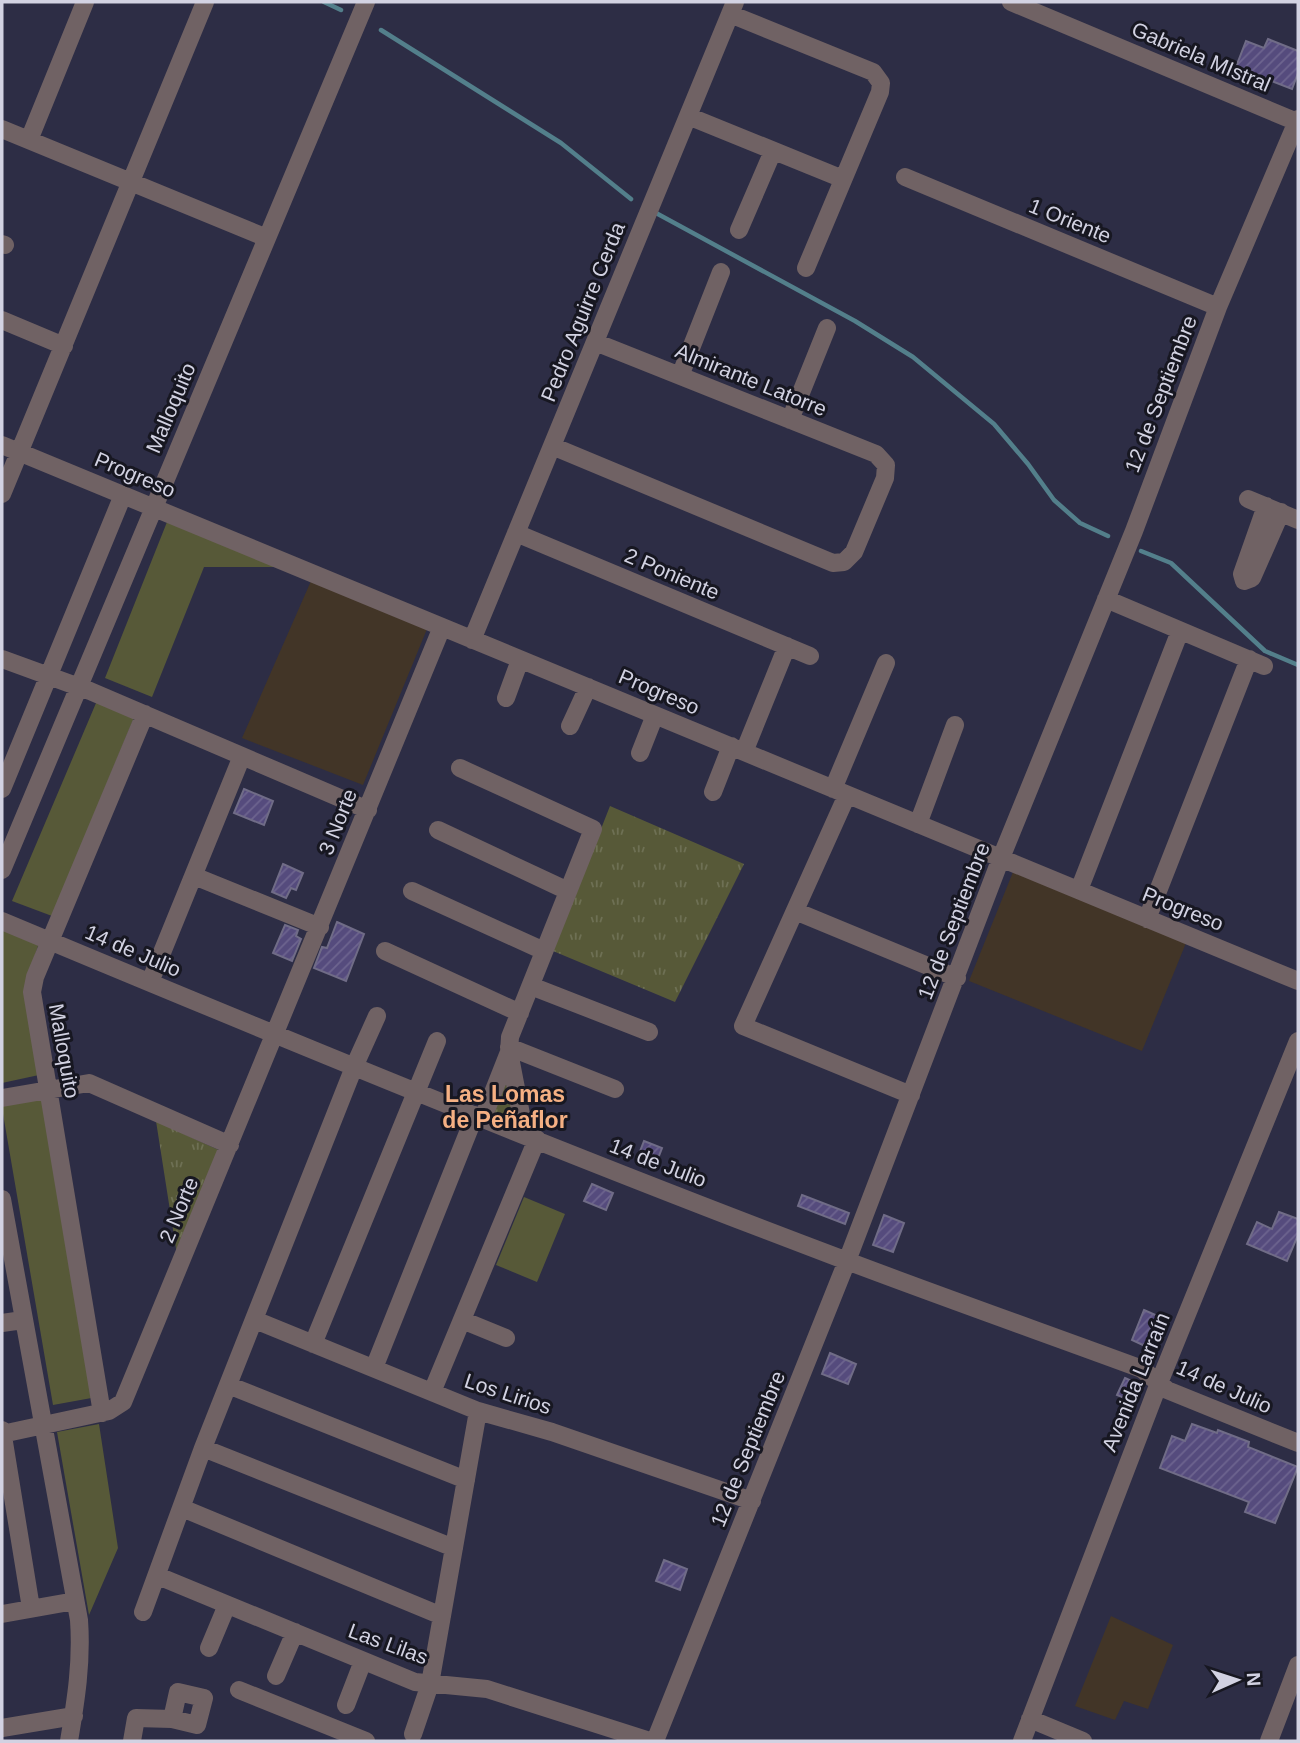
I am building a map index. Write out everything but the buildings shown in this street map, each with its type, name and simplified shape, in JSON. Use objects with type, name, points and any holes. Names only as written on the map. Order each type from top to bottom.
[{"type":"street","points":[[29,140],[85,2]]},
{"type":"street","points":[[2,494],[205,2]]},
{"type":"street","name":"Malloquito","points":[[2,870],[366,2]]},
{"type":"street","name":"Gabriela MIstral","points":[[1011,2],[1298,121]]},
{"type":"street","points":[[733,8],[869,70],[879,79],[880,92],[806,268]]},
{"type":"street","name":"Pedro Aguirre Cerda","points":[[472,639],[733,8]]},
{"type":"street","points":[[688,116],[843,179]]},
{"type":"street","name":"12 de Septiembre","points":[[655,1741],[847,1261],[1002,858],[1134,531],[1218,307],[1298,121]]},
{"type":"street","points":[[2,129],[267,238]]},
{"type":"street","points":[[739,230],[773,151]]},
{"type":"street","name":"1 Oriente","points":[[905,177],[1218,307]]},
{"type":"street","points":[[680,376],[721,272]]},
{"type":"street","points":[[2,320],[64,346]]},
{"type":"street","points":[[790,420],[827,328]]},
{"type":"street","name":"Almirante Latorre","points":[[552,446],[833,563],[844,562],[854,552],[886,478],[886,464],[876,454],[595,342]]},
{"type":"street","name":"Progreso","points":[[2,445],[1298,981]]},
{"type":"street","points":[[2,789],[123,495]]},
{"type":"street","points":[[1248,499],[1298,520]]},
{"type":"street","name":"2 Poniente","points":[[516,533],[810,656]]},
{"type":"street","points":[[1106,599],[1257,663],[1147,919]]},
{"type":"street","name":"3 Norte","points":[[276,1035],[442,627]]},
{"type":"street","points":[[1079,890],[1180,631]]},
{"type":"street","points":[[713,792],[737,749],[786,646]]},
{"type":"street","points":[[2,659],[145,715],[368,810]]},
{"type":"street","points":[[506,698],[520,660]]},
{"type":"street","points":[[886,663],[794,911],[743,1026],[911,1096]]},
{"type":"street","points":[[570,726],[588,687]]},
{"type":"street","name":"Malloquito","points":[[102,1413],[32,992],[35,977],[145,715]]},
{"type":"street","points":[[640,752],[655,715]]},
{"type":"street","points":[[918,824],[954,725]]},
{"type":"street","points":[[150,982],[242,756]]},
{"type":"street","points":[[432,1392],[531,1137],[509,1049],[510,1037],[593,830],[460,768]]},
{"type":"street","points":[[438,830],[568,891]]},
{"type":"street","points":[[194,876],[320,927]]},
{"type":"street","points":[[412,891],[544,951]]},
{"type":"street","points":[[794,911],[957,978]]},
{"type":"street","name":"14 de Julio","points":[[2,921],[479,1117],[847,1261],[1142,1369],[1167,1390],[1298,1443]]},
{"type":"street","points":[[385,951],[520,1013]]},
{"type":"street","points":[[531,986],[649,1032]]},
{"type":"street","points":[[144,1612],[203,1448],[354,1067],[377,1016]]},
{"type":"street","name":"2 Norte","points":[[102,1413],[123,1402],[276,1035]]},
{"type":"street","points":[[313,1343],[437,1041]]},
{"type":"street","name":"Avenida Larraín","points":[[1022,1741],[1159,1383],[1298,1041]]},
{"type":"street","points":[[509,1049],[615,1089]]},
{"type":"street","points":[[374,1368],[509,1049]]},
{"type":"street","points":[[2,1098],[89,1083],[230,1145]]},
{"type":"street","points":[[2,1199],[75,1601],[81,1652],[69,1741]]},
{"type":"street","points":[[2,1323],[23,1320]]},
{"type":"street","name":"Los Lirios","points":[[255,1320],[478,1411],[552,1432],[752,1501]]},
{"type":"street","points":[[462,1320],[506,1339]]},
{"type":"street","points":[[229,1385],[466,1480]]},
{"type":"street","points":[[413,1734],[430,1684],[478,1411]]},
{"type":"street","points":[[31,1608],[2,1433],[102,1413]]},
{"type":"street","points":[[203,1448],[454,1548]]},
{"type":"street","points":[[182,1508],[442,1616]]},
{"type":"street","name":"Las Lilas","points":[[158,1576],[408,1679],[430,1684],[487,1689],[650,1741]]},
{"type":"street","points":[[2,1614],[75,1601]]},
{"type":"street","points":[[209,1648],[227,1605]]},
{"type":"street","points":[[276,1676],[295,1632]]},
{"type":"street","points":[[346,1705],[363,1661]]},
{"type":"street","points":[[1269,1741],[1298,1665]]},
{"type":"street","points":[[239,1690],[362,1740]]},
{"type":"street","points":[[2,1728],[74,1716]]},
{"type":"street","points":[[132,1741],[136,1718],[172,1719]]},
{"type":"street","points":[[1030,1719],[1083,1741]]},
{"type":"shaded area","points":[[311,581],[427,629],[363,785],[242,738]]},
{"type":"shaded area","points":[[1013,872],[1186,943],[1142,1051],[969,981]]},
{"type":"shaded area","points":[[1111,1616],[1173,1645],[1148,1709],[1124,1701],[1115,1720],[1075,1706]]},
{"type":"green space","points":[[167,522],[279,567],[204,567],[152,697],[105,678]]},
{"type":"green space","points":[[99,696],[136,713],[52,916],[12,901]]},
{"type":"green space","points":[[610,806],[744,864],[675,1002],[553,951]]},
{"type":"green space","points":[[2,925],[40,940],[26,982],[39,1075],[2,1083]]},
{"type":"green space","points":[[506,1083],[516,1123],[493,1114]]},
{"type":"green space","points":[[43,1096],[97,1397],[53,1405],[2,1108],[2,1105]]},
{"type":"green space","points":[[156,1121],[223,1152],[177,1255]]},
{"type":"green space","points":[[524,1197],[565,1214],[537,1282],[496,1265]]},
{"type":"green space","points":[[99,1424],[118,1548],[89,1615],[57,1432]]},
{"type":"waterway","points":[[324,2],[341,10]]},
{"type":"waterway","points":[[381,30],[561,143],[631,199]]},
{"type":"waterway","points":[[656,213],[855,321],[913,357],[994,424],[1054,500],[1080,523],[1108,536]]},
{"type":"waterway","points":[[1141,551],[1171,563],[1265,651],[1298,665]]},
{"type":"district","name":"Las Lomas de Peñaflor","points":[[505,1107]]}]
